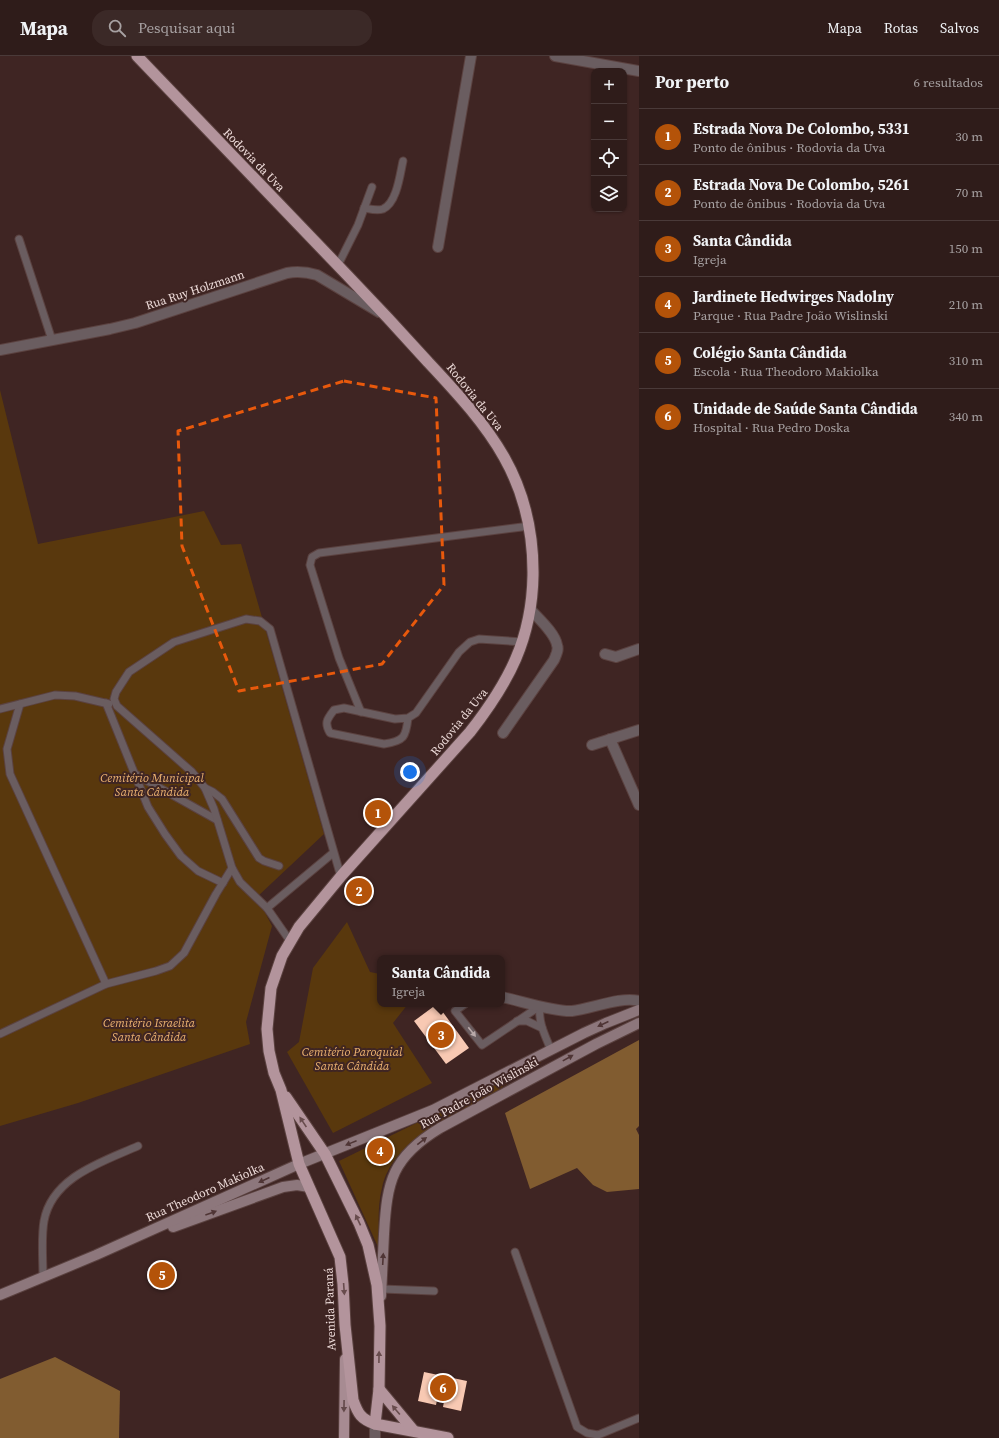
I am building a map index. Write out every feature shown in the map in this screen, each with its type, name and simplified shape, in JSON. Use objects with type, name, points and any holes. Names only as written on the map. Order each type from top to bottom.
[{"type":"highway","name":"Rodovia da Uva","points":[[137,56],[338,265],[459,395],[491,434],[505,457],[524,502],[530,526],[533,558],[533,584],[530,609],[523,642],[515,663],[502,688],[488,709],[451,755],[308,915],[290,941],[275,972],[270,994],[267,1022],[269,1050],[274,1073],[281,1090],[299,1164]]},
{"type":"highway","name":"Rodovia da Uva","points":[[281,1090],[325,1154]]},
{"type":"highway","points":[[325,1154],[359,1223],[368,1245],[377,1285],[380,1326],[378,1394],[375,1424]]},
{"type":"highway","name":"Avenida Paraná","points":[[299,1164],[340,1257],[344,1284],[345,1325]]},
{"type":"highway","points":[[345,1325],[353,1400],[359,1413],[366,1421],[448,1438]]},
{"type":"highway","points":[[359,1413],[363,1416],[370,1415],[375,1409],[378,1394]]},
{"type":"highway","points":[[378,1394],[413,1430]]},
{"type":"main road","name":"Rua Padre João Wislinski","points":[[325,1154],[438,1108],[606,1022],[639,1010]]},
{"type":"main road","name":"Rua Padre João Wislinski","points":[[380,1326],[388,1188],[395,1171],[408,1152],[428,1135],[614,1034],[639,1023]]},
{"type":"main road","points":[[497,1097],[521,1079],[542,1068],[549,1060],[551,1050]]},
{"type":"main road","name":"Rua Theodoro Makiolka","points":[[0,1295],[96,1255],[299,1164],[325,1154]]},
{"type":"main road","name":"Rua Theodoro Makiolka","points":[[96,1255],[283,1187],[297,1185],[309,1187]]},
{"type":"main road","name":"Avenida Paraná","points":[[344,1438],[345,1325]]},
{"type":"street","points":[[438,247],[471,56]]},
{"type":"street","points":[[555,56],[639,71]]},
{"type":"street","name":"Rua Ruy Holzmann","points":[[0,350],[135,323],[297,271],[306,271],[317,274],[387,317]]},
{"type":"street","points":[[503,733],[558,652],[558,644],[554,637],[530,609]]},
{"type":"street","points":[[605,654],[616,657],[639,649]]},
{"type":"street","points":[[592,745],[639,730]]},
{"type":"street","points":[[610,739],[639,805]]},
{"type":"street","points":[[505,998],[563,1011],[571,1011],[626,1000],[639,1001]]},
{"type":"street","points":[[374,1438],[375,1424]]},
{"type":"lane","points":[[364,208],[378,210],[390,204],[394,196],[403,161]]},
{"type":"lane","points":[[338,265],[358,225],[372,187]]},
{"type":"lane","points":[[19,239],[52,340]]},
{"type":"lane","points":[[361,712],[332,637],[310,565],[312,557],[319,553],[530,526]]},
{"type":"lane","points":[[290,941],[267,908],[240,882],[232,868],[205,788],[192,772],[117,706],[114,699],[116,692],[129,672],[174,642],[246,619],[260,621],[270,629],[341,877]]},
{"type":"lane","points":[[408,718],[406,732],[402,737],[392,743],[384,744],[330,733],[327,728],[327,719],[334,710],[344,708],[395,719],[408,718],[416,712],[459,652],[470,642],[479,639],[523,642]]},
{"type":"lane","points":[[0,709],[55,695],[75,696],[117,706]]},
{"type":"lane","points":[[106,703],[148,807],[165,834],[181,856],[198,871],[223,883]]},
{"type":"lane","points":[[20,704],[7,749],[10,774],[106,984]]},
{"type":"lane","points":[[134,774],[217,820]]},
{"type":"lane","points":[[205,788],[222,799],[258,858],[264,862],[279,866]]},
{"type":"lane","points":[[267,908],[333,853]]},
{"type":"lane","points":[[0,1034],[106,984],[170,966],[184,953],[232,868]]},
{"type":"lane","points":[[461,1007],[455,1011],[482,1045],[540,1006]]},
{"type":"lane","points":[[540,1006],[539,1014],[542,1028],[551,1050]]},
{"type":"lane","points":[[517,1021],[527,1021],[542,1028]]},
{"type":"lane","points":[[43,1277],[44,1222],[47,1209],[54,1196],[70,1180],[84,1171],[138,1146]]},
{"type":"lane","points":[[515,1252],[577,1427],[587,1433],[598,1436],[639,1418]]},
{"type":"lane","points":[[382,1289],[434,1291]]},
{"type":"highlighted area","points":[[344,381],[436,398],[444,585],[382,664],[239,691],[182,546],[178,431]]},
{"type":"green space","name":"Cemitério Municipal Santa Cândida","points":[[0,390],[38,544],[204,511],[221,545],[241,544],[324,834],[257,897],[272,926],[246,1022],[250,1044],[78,1103],[0,1126]]},
{"type":"green space","name":"Cemitério Paroquial Santa Cândida","points":[[347,922],[370,972],[377,973],[377,1007],[406,1007],[393,1023],[432,1083],[333,1133],[287,1052],[299,1042],[313,968]]},
{"type":"green space","points":[[541,1062],[538,1066],[511,1081],[484,1100],[438,1125],[409,1145],[397,1157],[388,1171],[380,1195],[379,1249],[339,1161]]},
{"type":"shaded area","points":[[639,1040],[639,1126],[636,1129],[639,1135],[639,1189],[607,1192],[593,1185],[577,1168],[530,1189],[505,1113]]},
{"type":"shaded area","points":[[55,1357],[120,1391],[119,1438],[0,1438],[0,1379]]},
{"type":"building","points":[[433,1007],[439,1007],[469,1048],[446,1064],[414,1021]]},
{"type":"building","points":[[424,1372],[467,1381],[461,1411],[443,1407],[445,1396],[438,1395],[436,1405],[418,1401]]},
{"type":"place","name":"Estrada Nova De Colombo, 5331","points":[[378,813]]},
{"type":"place","name":"Estrada Nova De Colombo, 5261","points":[[359,891]]},
{"type":"place","name":"Santa Cândida","points":[[441,1035]]},
{"type":"place","name":"Jardinete Hedwirges Nadolny","points":[[380,1151]]},
{"type":"place","name":"Colégio Santa Cândida","points":[[162,1275]]},
{"type":"place","name":"Unidade de Saúde Santa Cândida","points":[[443,1388]]},
{"type":"park label","name":"Cemitério Israelita Santa Cândida","points":[[149,1030]]}]
